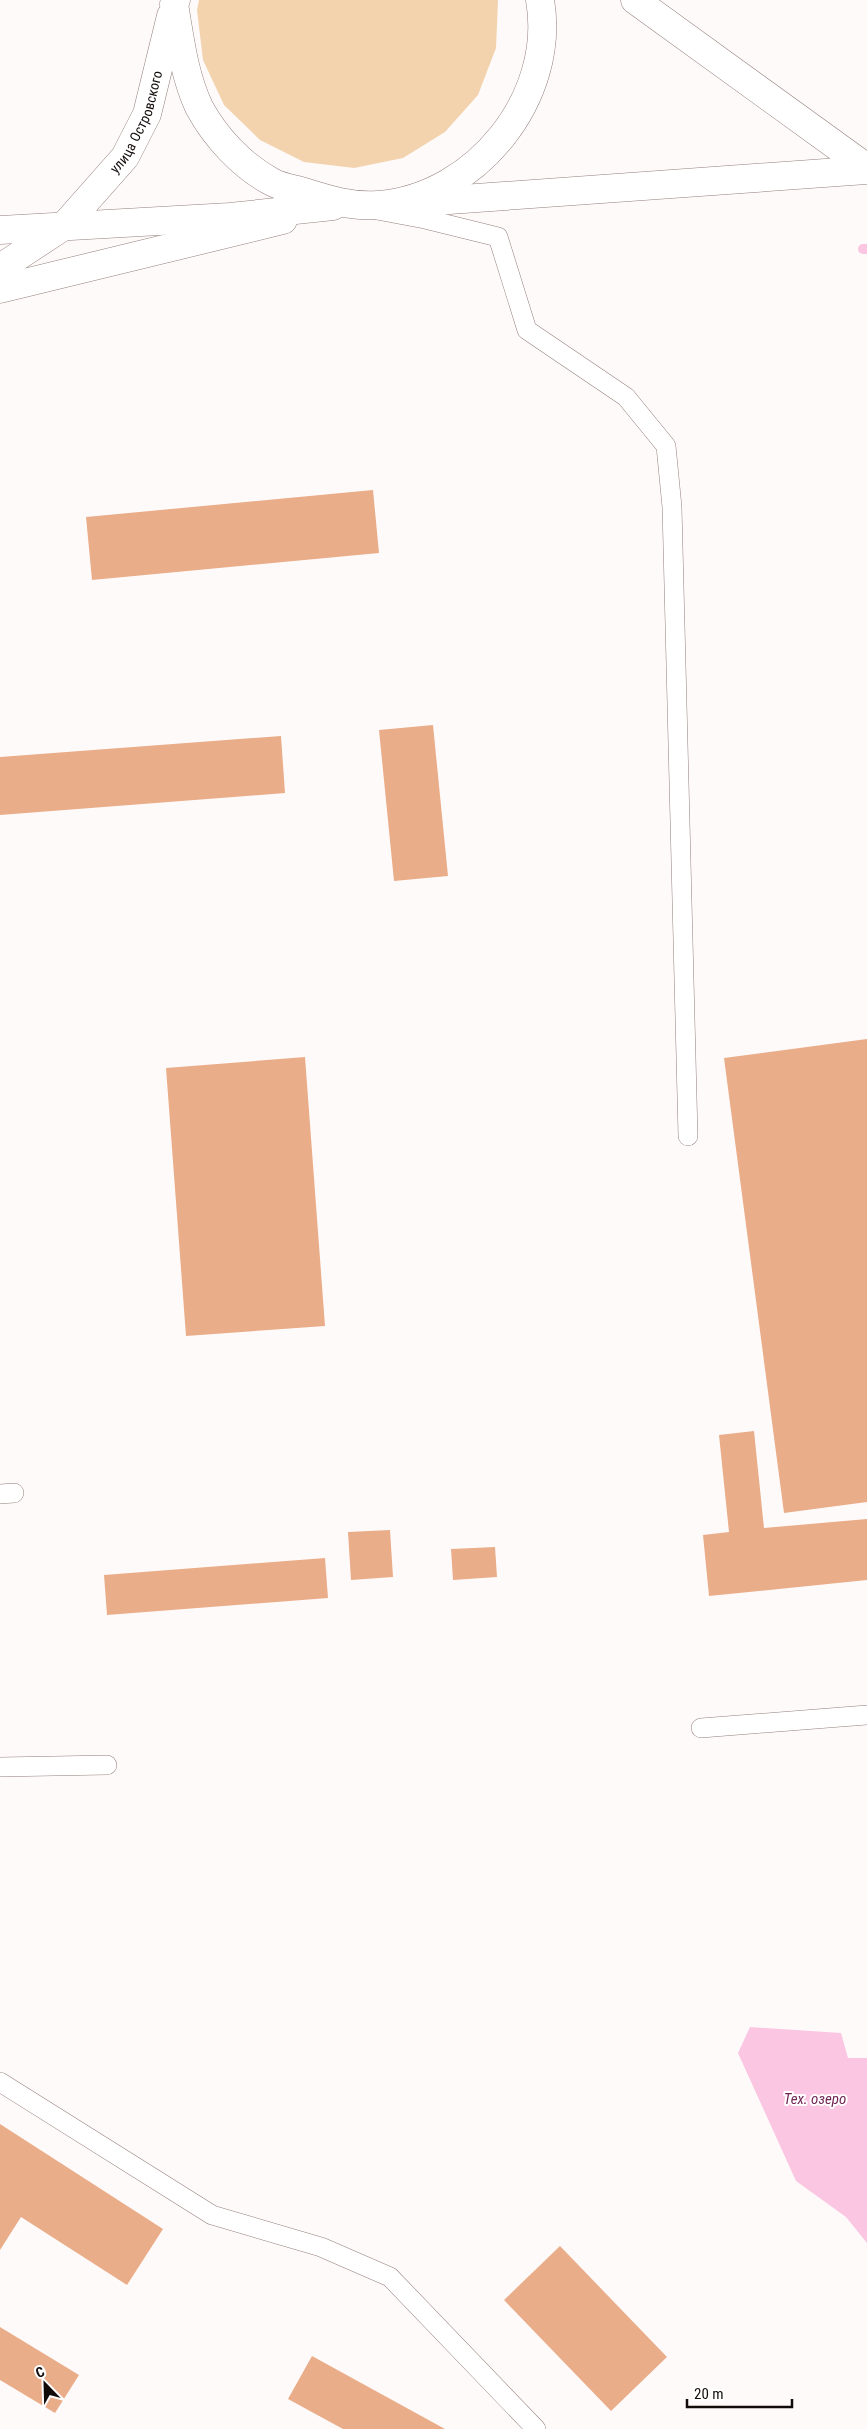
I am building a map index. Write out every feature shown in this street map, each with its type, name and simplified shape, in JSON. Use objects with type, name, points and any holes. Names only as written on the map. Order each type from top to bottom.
[{"type":"street","points":[[379,205],[410,199],[443,186],[473,166],[499,142],[519,112],[534,80],[541,46],[540,0]]},
{"type":"street","points":[[635,0],[867,169]]},
{"type":"street","points":[[175,1],[187,74],[200,107],[219,137],[244,163],[272,183],[346,205]]},
{"type":"street","name":"улица Островского","points":[[64,226],[124,158],[147,114],[175,1]]},
{"type":"street","points":[[0,230],[230,217],[346,205],[379,205],[867,169]]},
{"type":"street","points":[[0,289],[346,205]]},
{"type":"street","points":[[0,268],[64,226]]},
{"type":"lane","points":[[346,205],[426,219],[498,237],[527,330],[626,397],[666,446],[672,506],[688,1136]]},
{"type":"lane","points":[[701,1728],[867,1715]]},
{"type":"lane","points":[[0,1767],[107,1765]]},
{"type":"lane","points":[[0,2082],[212,2215],[321,2248],[390,2277],[536,2429]]},
{"type":"shaded area","points":[[199,0],[498,0],[496,48],[478,95],[445,132],[403,158],[354,168],[304,162],[260,140],[224,105],[203,60],[197,10]]},
{"type":"water","name":"Тех. озеро","points":[[750,2027],[841,2033],[848,2058],[867,2058],[867,2243],[846,2217],[796,2181],[738,2053]]},
{"type":"building","points":[[373,490],[379,553],[92,580],[86,517]]},
{"type":"building","points":[[433,725],[448,876],[394,881],[379,730]]},
{"type":"building","points":[[281,736],[285,793],[0,815],[0,757]]},
{"type":"building","points":[[867,1039],[867,1502],[784,1513],[724,1058]]},
{"type":"building","points":[[305,1057],[325,1326],[186,1336],[166,1068]]},
{"type":"building","points":[[754,1431],[764,1528],[867,1519],[867,1580],[709,1596],[703,1535],[729,1532],[719,1435]]},
{"type":"building","points":[[390,1530],[393,1577],[351,1580],[348,1532]]},
{"type":"building","points":[[495,1547],[497,1577],[453,1580],[451,1549]]},
{"type":"building","points":[[325,1558],[328,1598],[107,1615],[104,1575]]},
{"type":"building","points":[[0,2124],[163,2229],[127,2285],[21,2217],[0,2250]]},
{"type":"building","points":[[560,2246],[667,2357],[611,2411],[504,2300]]},
{"type":"building","points":[[0,2327],[79,2375],[55,2413],[0,2380]]},
{"type":"building","points":[[312,2356],[445,2429],[343,2429],[288,2399]]}]
